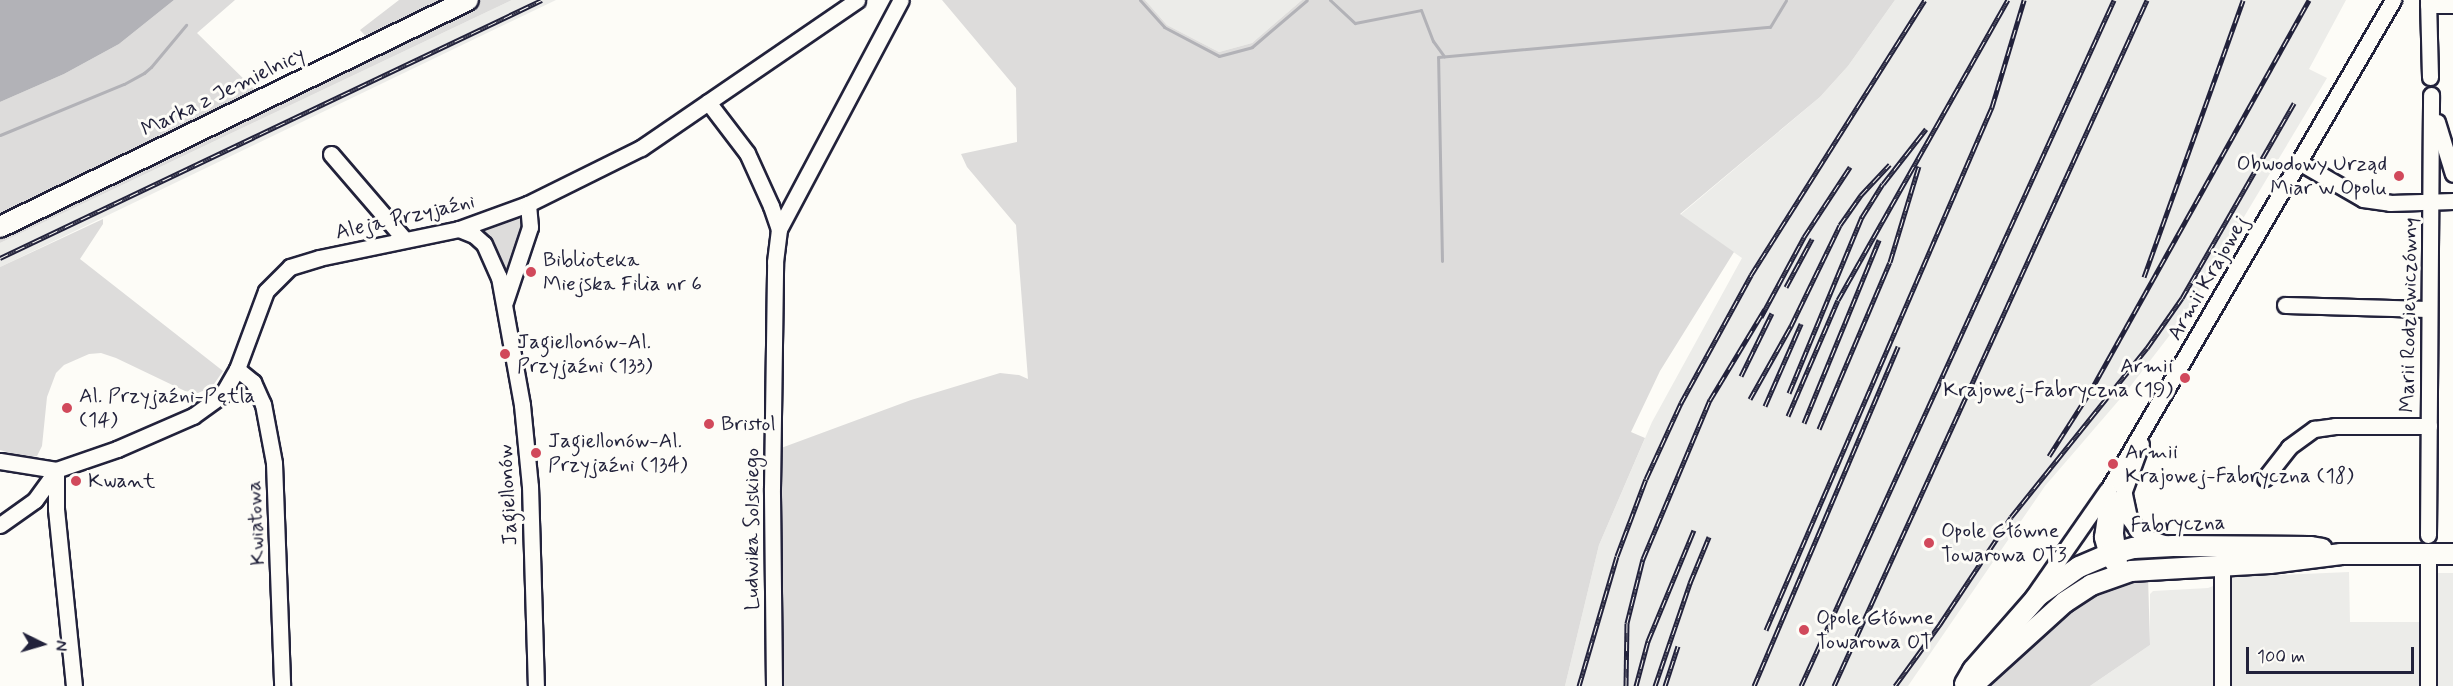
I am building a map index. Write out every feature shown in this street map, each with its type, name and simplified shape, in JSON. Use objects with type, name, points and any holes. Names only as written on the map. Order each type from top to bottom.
[{"type":"main road","name":"Marka z Jemielnicy","points":[[0,227],[468,0]]},
{"type":"main road","name":"Fabryczna","points":[[1972,686],[2065,602],[2091,585],[2120,574],[2149,568],[2222,566],[2428,544],[2453,554]]},
{"type":"main road","name":"Fabryczna","points":[[1964,686],[1973,670],[2027,607],[2067,575],[2113,553],[2173,546],[2310,547],[2341,554]]},
{"type":"street","name":"Aleja Przyjaźni","points":[[0,461],[56,470],[117,449],[193,416],[222,395],[237,369],[266,291],[284,272],[298,264],[404,239],[459,229],[528,204],[641,148],[857,0]]},
{"type":"street","name":"Ludwika Solskiego","points":[[774,686],[772,469],[775,262],[779,229],[901,0]]},
{"type":"street","name":"Armii Krajowej","points":[[2120,574],[2102,527],[2109,488],[2393,0]]},
{"type":"street","points":[[2430,77],[2428,2],[2453,5]]},
{"type":"street","name":"Marii Rodziewiczówny","points":[[2427,686],[2431,99],[2453,174]]},
{"type":"street","name":"Ludwika Solskiego","points":[[708,102],[747,153],[779,229]]},
{"type":"street","points":[[331,154],[404,239]]},
{"type":"street","points":[[2299,162],[2363,199],[2390,203],[2453,201]]},
{"type":"street","name":"Jagiellonów","points":[[504,303],[530,227],[528,204]]},
{"type":"street","name":"Jagiellonów","points":[[459,229],[474,235],[489,251],[504,303],[525,421],[530,486],[536,686]]},
{"type":"street","points":[[2285,305],[2429,309]]},
{"type":"street","name":"Kwiatowa","points":[[237,369],[253,382],[263,404],[274,463],[282,686]]},
{"type":"street","name":"Armii Krajowej","points":[[2113,553],[2115,525],[2124,492],[2150,421]]},
{"type":"street","points":[[2265,478],[2289,447],[2314,429],[2335,426],[2429,426]]},
{"type":"street","points":[[0,525],[35,500],[56,470]]},
{"type":"street","points":[[56,470],[56,509],[74,686]]},
{"type":"street","points":[[2027,607],[2041,581],[2109,488]]},
{"type":"street","points":[[2124,492],[2129,518],[2138,531],[2150,539],[2173,546]]},
{"type":"street","points":[[2222,566],[2222,686]]},
{"type":"shaded area","points":[[0,0],[174,0],[119,44],[64,74],[0,102]]},
{"type":"shaded area","points":[[174,0],[235,0],[197,33],[264,99],[373,44],[360,30],[399,0],[512,0],[0,243],[0,102],[64,74],[119,44]]},
{"type":"shaded area","points":[[512,0],[556,0],[0,267],[0,243]]},
{"type":"shaded area","points":[[942,0],[1145,0],[1167,25],[1219,52],[1252,43],[1302,0],[1895,0],[1848,66],[1820,97],[1680,214],[1734,252],[1660,371],[1631,432],[1645,438],[1599,545],[1565,686],[774,686],[773,451],[911,400],[1000,373],[1019,375],[1028,379],[1016,225],[967,167],[961,154],[1017,142],[1016,88]]},
{"type":"shaded area","points":[[1145,0],[1302,0],[1252,43],[1219,52],[1167,25]]},
{"type":"shaded area","points":[[1895,0],[2346,0],[2309,69],[2327,78],[2186,314],[2126,392],[2045,486],[1908,686],[1565,686],[1599,545],[1652,422],[1742,258],[1680,215],[1820,97],[1848,66]]},
{"type":"shaded area","points":[[528,204],[504,303],[499,277],[468,232]]},
{"type":"shaded area","points":[[103,219],[103,224],[80,259],[223,371],[212,387],[198,393],[185,391],[116,358],[101,353],[89,354],[64,365],[56,373],[47,397],[42,446],[37,456],[28,458],[0,450],[0,267]]},
{"type":"shaded area","points":[[2349,572],[2350,622],[2427,622],[2427,594],[2436,573],[2453,573],[2453,686],[2090,686],[2150,645],[2150,594],[2153,591],[2208,588],[2231,579],[2231,577]]},
{"type":"shaded area","points":[[2148,576],[2150,645],[2090,686],[1986,686],[2056,618],[2108,586]]},
{"type":"waterway","points":[[1140,0],[1164,27],[1219,56],[1252,47],[1307,0]]},
{"type":"waterway","points":[[1330,0],[1355,23],[1421,10],[1433,41],[1444,56]]},
{"type":"waterway","points":[[1442,261],[1438,57],[1770,27],[1786,0]]},
{"type":"waterway","points":[[0,135],[124,84],[144,73],[186,25]]},
{"type":"railway","points":[[0,258],[542,0]]},
{"type":"railway","points":[[1579,686],[1617,556],[1646,479],[1681,403],[1751,275],[1925,0]]},
{"type":"railway","points":[[1788,416],[1838,300],[2008,0]]},
{"type":"railway","points":[[1766,630],[1992,107],[2024,0]]},
{"type":"railway","points":[[1801,686],[2114,0]]},
{"type":"railway","points":[[1834,686],[2147,0]]},
{"type":"railway","points":[[2144,277],[2243,0]]},
{"type":"railway","points":[[2049,456],[2090,392],[2309,0]]},
{"type":"railway","points":[[1895,686],[1940,624],[2011,517],[2147,348],[2182,298],[2294,103]]},
{"type":"railway","points":[[1789,393],[1862,217],[1883,184],[1926,129]]},
{"type":"railway","points":[[1750,399],[1791,326],[1840,225],[1861,195],[1890,164]]},
{"type":"railway","points":[[1819,429],[1890,262],[1919,166]]},
{"type":"railway","points":[[1761,317],[1804,237],[1850,167]]},
{"type":"railway","points":[[1786,287],[1812,239]]},
{"type":"railway","points":[[1804,423],[1879,240]]},
{"type":"railway","points":[[1626,686],[1627,623],[1643,559],[1710,400],[1765,309]]},
{"type":"railway","points":[[1741,376],[1772,313]]},
{"type":"railway","points":[[1765,406],[1801,324]]},
{"type":"railway","points":[[1754,686],[1898,346]]},
{"type":"railway","points":[[1636,686],[1648,641],[1694,530]]},
{"type":"railway","points":[[1655,686],[1690,583],[1709,537]]},
{"type":"railway","points":[[1665,686],[1678,646]]},
{"type":"place","name":"Obwodowy Urząd Miar w Opolu","points":[[2399,176]]},
{"type":"place","name":"Biblioteka Miejska Filia nr 6","points":[[531,272]]},
{"type":"place","name":"Jagiellonów-Al. Przyjaźni (133)","points":[[505,354]]},
{"type":"place","name":"Armii Krajowej-Fabryczna (19)","points":[[2185,378]]},
{"type":"place","name":"Al. Przyjaźni-Pętla (14)","points":[[67,408]]},
{"type":"place","name":"Bristol","points":[[709,424]]},
{"type":"place","name":"Jagiellonów-Al. Przyjaźni (134)","points":[[536,453]]},
{"type":"place","name":"Armii Krajowej-Fabryczna (18)","points":[[2113,464]]},
{"type":"place","name":"Kwant","points":[[76,481]]},
{"type":"place","name":"Opole Główne Towarowa OT3","points":[[1929,543]]},
{"type":"place","name":"Opole Główne Towarowa OT","points":[[1804,630]]}]
